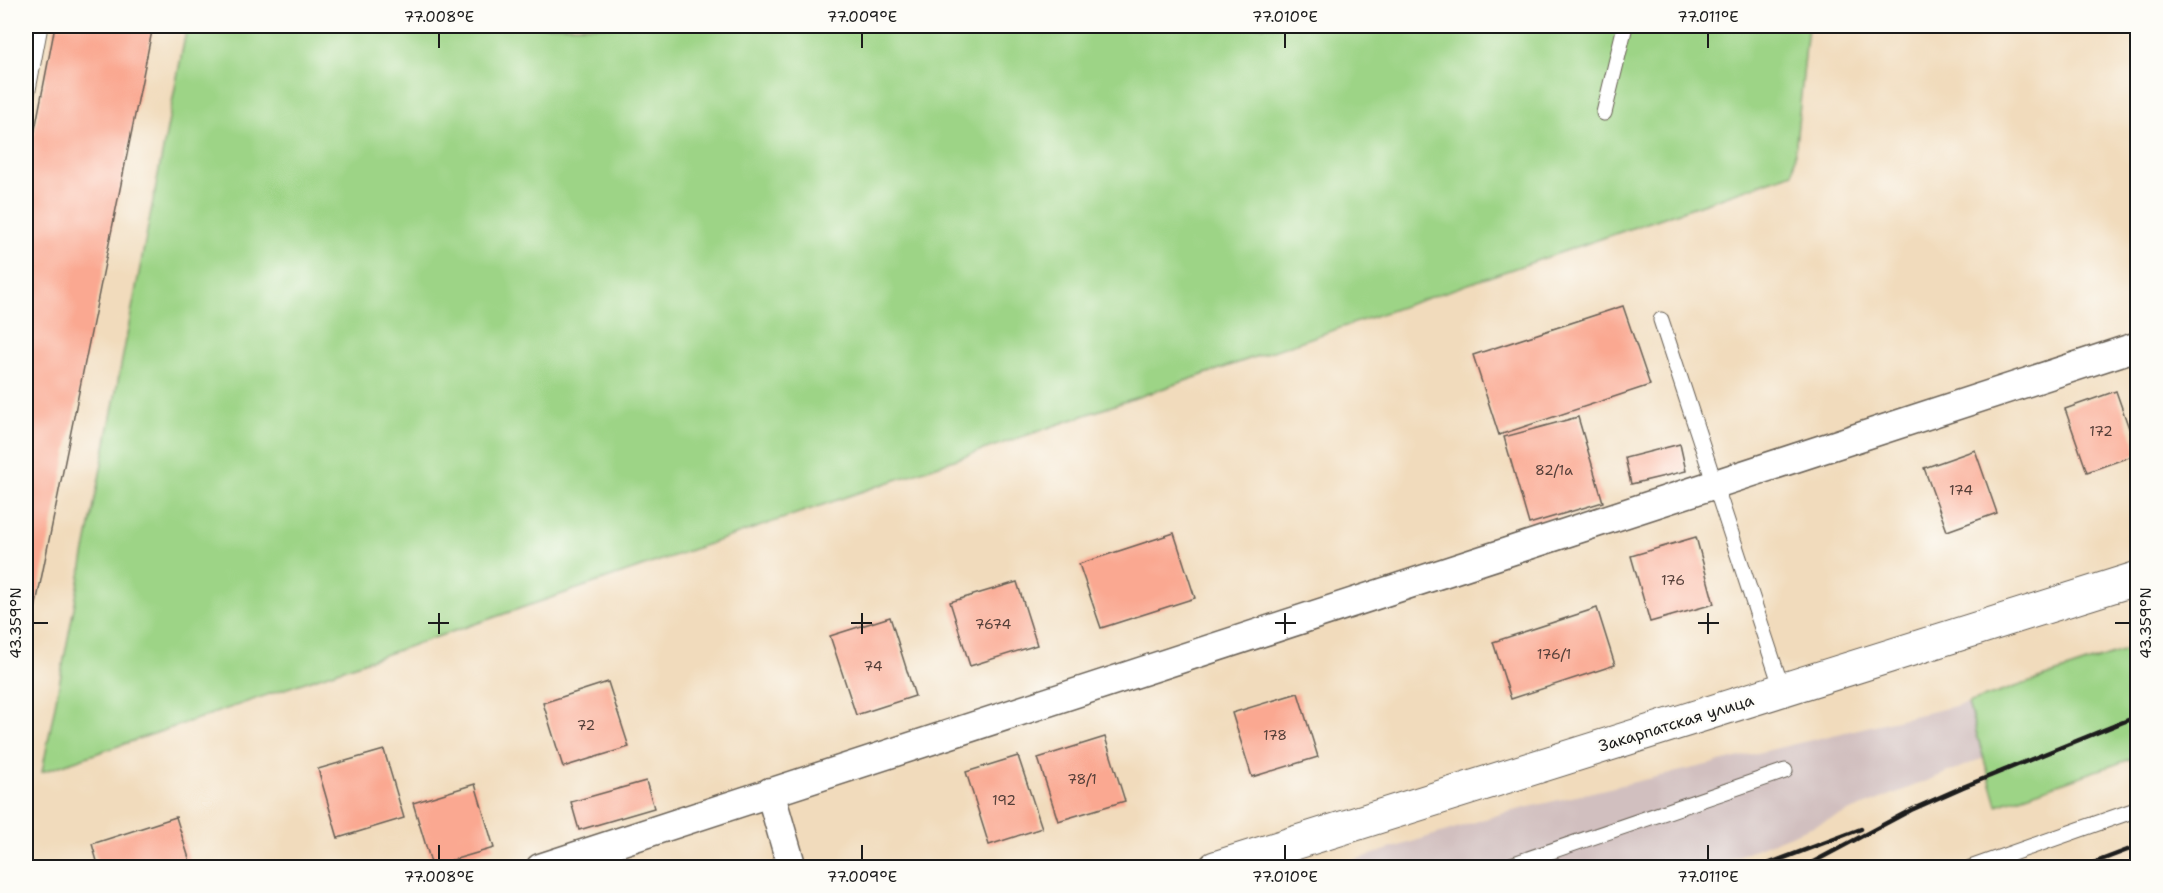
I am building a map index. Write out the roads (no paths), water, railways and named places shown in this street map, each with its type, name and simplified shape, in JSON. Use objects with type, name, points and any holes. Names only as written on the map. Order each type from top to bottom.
[{"type":"street","points":[[540,867],[2138,346]]},
{"type":"street","name":"Закарпатская улица","points":[[1215,867],[2138,578]]},
{"type":"street","points":[[770,792],[792,867]]},
{"type":"lane","points":[[26,100],[40,26]]},
{"type":"lane","points":[[1604,113],[1625,26]]},
{"type":"lane","points":[[1660,320],[1782,689]]},
{"type":"lane","points":[[1502,867],[1785,771]]},
{"type":"lane","points":[[1970,867],[2138,809]]},
{"type":"railway","points":[[1802,868],[1911,810],[2138,716]]},
{"type":"railway","points":[[1757,868],[1861,829]]},
{"type":"railway","points":[[2080,868],[2138,846]]},
{"type":"railway","points":[[2130,868],[2138,865]]}]
